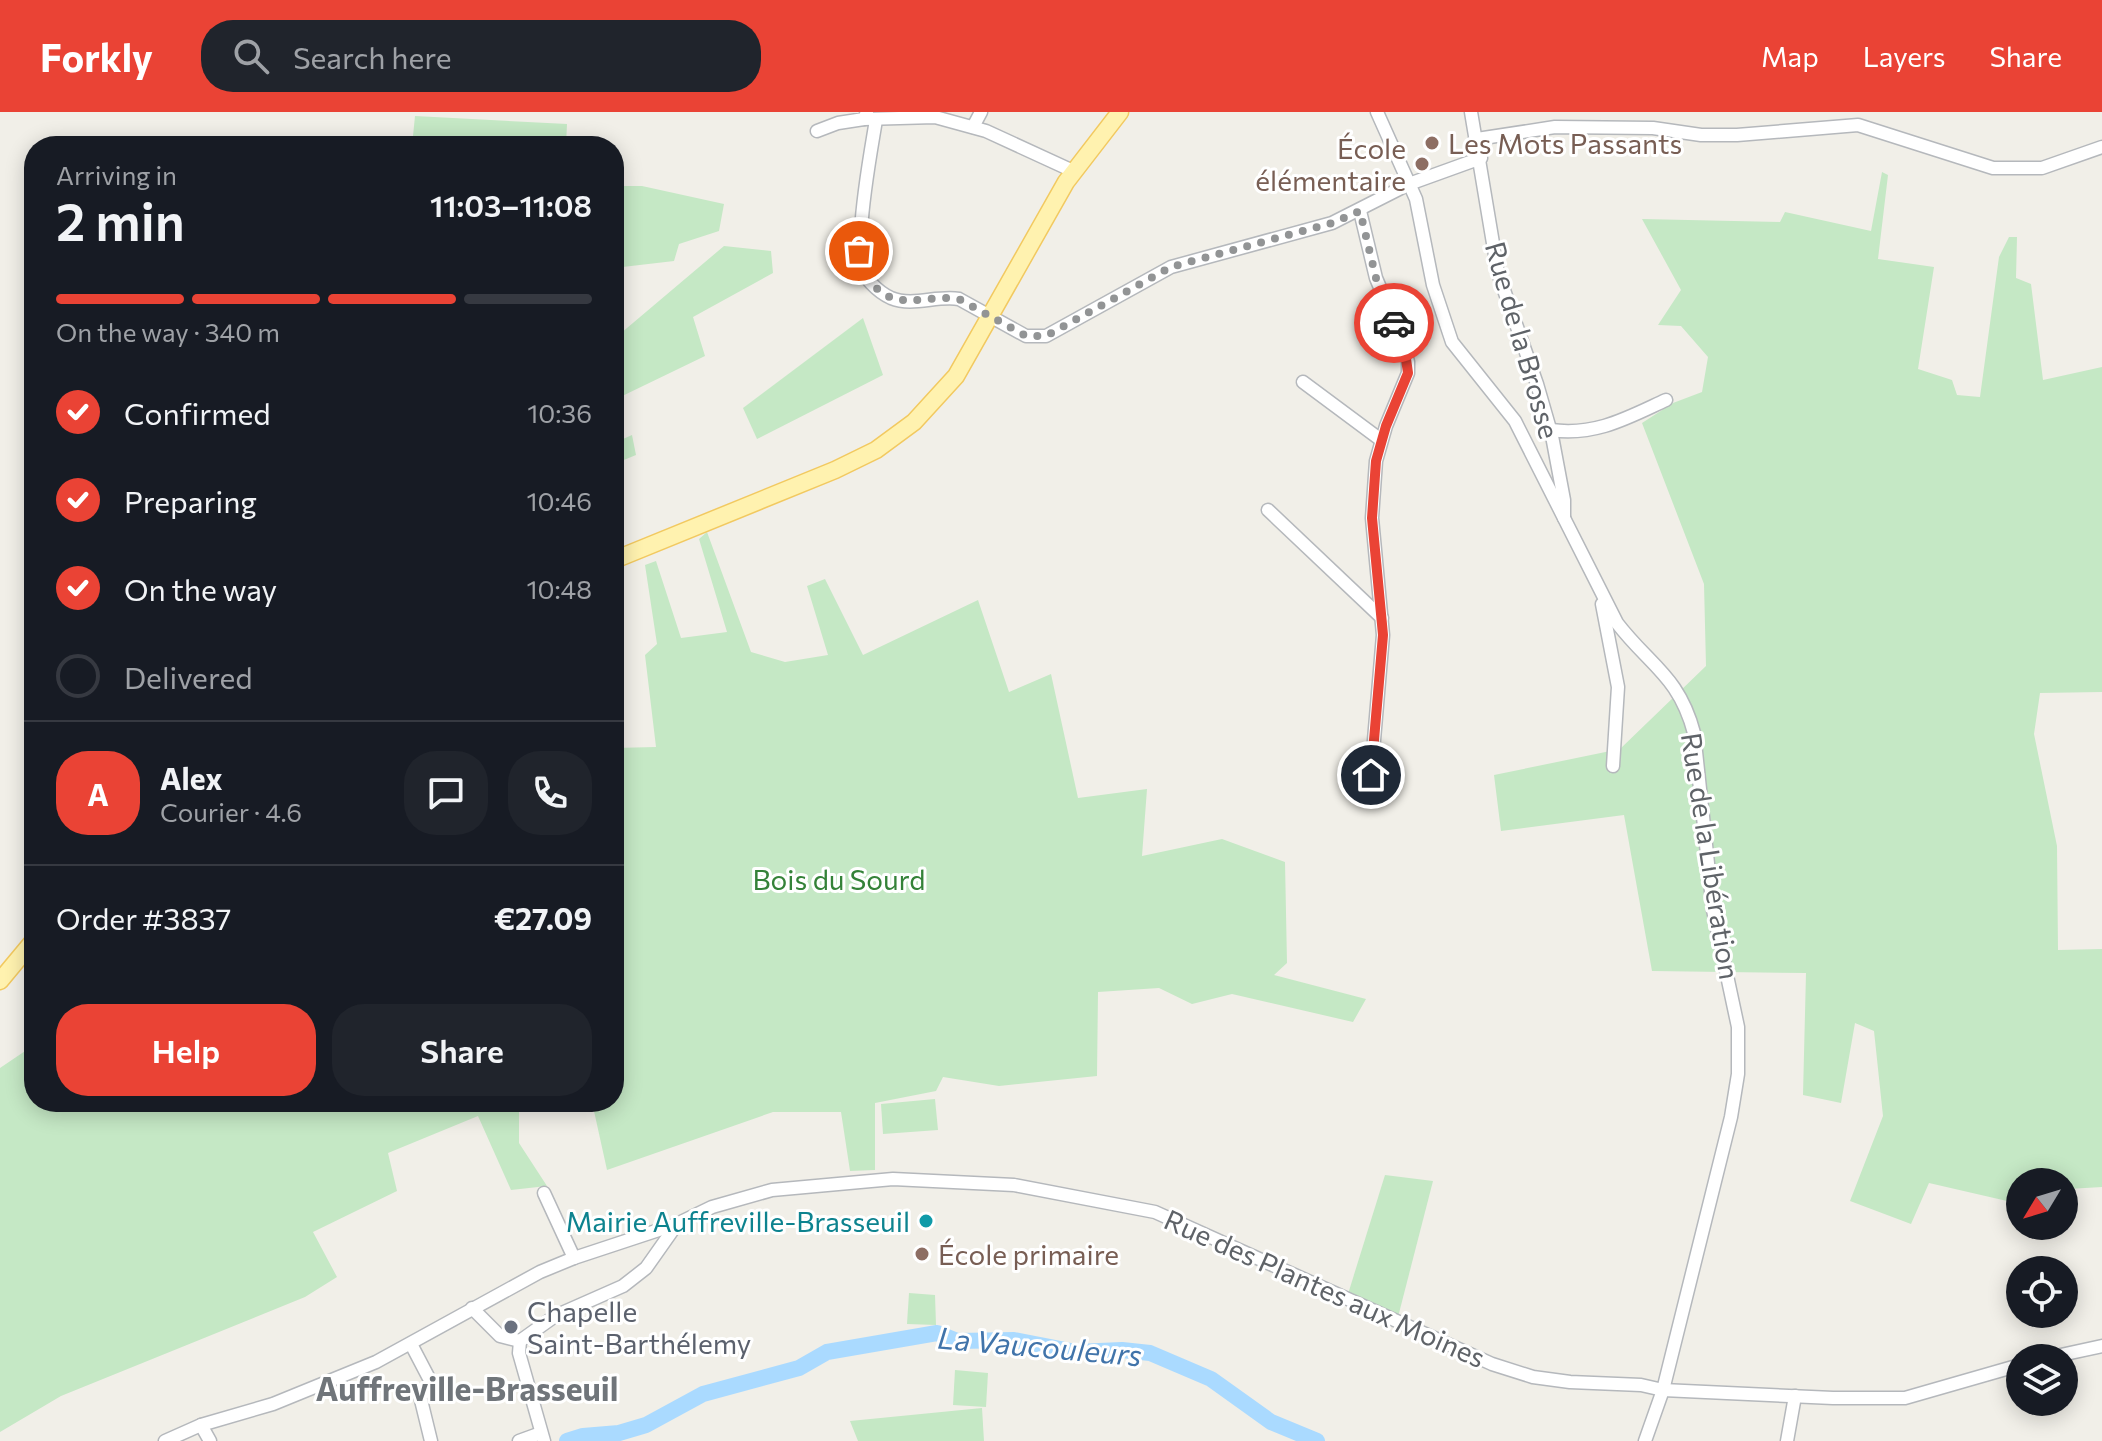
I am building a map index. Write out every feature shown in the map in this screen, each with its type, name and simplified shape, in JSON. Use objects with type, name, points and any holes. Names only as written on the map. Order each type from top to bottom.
[{"type":"main road","points":[[624,556],[843,467],[904,431],[947,388],[991,318],[1073,171],[1120,112]]},
{"type":"main road","points":[[0,971],[24,948]]},
{"type":"main road","points":[[0,981],[24,951]]},
{"type":"street","points":[[973,127],[981,112]]},
{"type":"street","name":"Rue de la Libération","points":[[1377,112],[1420,214],[1433,285],[1452,342],[1515,421],[1617,623],[1636,649],[1654,663],[1675,687],[1687,709],[1694,733],[1713,910],[1738,1027],[1738,1074],[1731,1117],[1663,1390],[1645,1441]]},
{"type":"street","name":"Rue de la Brosse","points":[[1471,112],[1498,273],[1551,430],[1564,500],[1564,521]]},
{"type":"street","points":[[869,117],[859,251],[859,264],[867,277],[878,291],[894,299],[959,299],[1026,336],[1046,336],[1171,267],[1332,223],[1409,184],[1481,158]]},
{"type":"street","points":[[817,131],[869,117],[935,117],[973,127],[1073,171]]},
{"type":"street","points":[[1477,139],[1555,127],[1653,128],[1701,135],[1737,135],[1858,125],[1993,168],[2042,168],[2102,147]]},
{"type":"street","points":[[1360,211],[1376,278],[1408,362],[1404,386],[1381,440],[1376,461],[1372,518],[1382,618],[1382,663],[1371,775]]},
{"type":"street","points":[[1303,382],[1381,440]]},
{"type":"street","points":[[1551,430],[1574,433],[1600,428],[1666,400]]},
{"type":"street","points":[[1268,510],[1382,618]]},
{"type":"street","points":[[1599,589],[1618,687],[1613,766]]},
{"type":"street","name":"Rue des Plantes aux Moines","points":[[165,1441],[201,1425],[273,1404],[376,1362],[472,1308],[574,1258],[677,1224],[712,1207],[772,1190],[893,1179],[1014,1185],[1155,1212],[1492,1364],[1533,1377],[1641,1385],[1663,1390],[1905,1398],[2006,1369]]},
{"type":"street","points":[[544,1193],[574,1258]]},
{"type":"street","points":[[472,1308],[500,1336],[520,1341],[555,1316],[623,1286],[646,1268],[677,1224]]},
{"type":"street","points":[[519,1441],[543,1437],[519,1353],[520,1341]]},
{"type":"street","points":[[411,1344],[433,1386],[420,1396],[431,1441]]},
{"type":"street","points":[[2078,1351],[2102,1346]]},
{"type":"street","points":[[1787,1441],[1795,1396]]},
{"type":"street","points":[[201,1425],[210,1441]]},
{"type":"green space","points":[[415,116],[567,124],[566,136],[413,136]]},
{"type":"green space","points":[[1882,172],[1888,175],[1878,259],[1934,267],[1918,369],[1952,380],[1957,395],[1980,397],[1999,257],[2009,237],[2017,237],[2016,278],[2031,284],[2043,380],[2102,367],[2102,692],[2040,693],[2034,734],[2057,846],[2058,950],[2102,949],[2102,1187],[2078,1188],[2078,1168],[2006,1168],[2006,1201],[1929,1183],[1911,1224],[1850,1201],[1883,1116],[1874,1031],[1855,1023],[1841,1103],[1803,1095],[1806,973],[1652,971],[1624,815],[1501,831],[1494,775],[1620,749],[1706,666],[1704,584],[1642,423],[1673,403],[1702,392],[1708,357],[1681,326],[1658,325],[1681,290],[1642,219],[1780,222],[1785,212],[1871,231]]},
{"type":"green space","points":[[624,186],[642,186],[724,204],[719,231],[679,244],[674,261],[624,267]]},
{"type":"green space","points":[[724,246],[771,251],[773,273],[693,317],[705,356],[624,395],[624,331]]},
{"type":"green space","points":[[863,318],[883,375],[757,439],[743,408]]},
{"type":"green space","points":[[632,435],[636,455],[624,460],[624,439]]},
{"type":"green space","name":"Bois du Sourd","points":[[707,532],[751,652],[785,662],[828,655],[807,586],[825,579],[863,655],[978,600],[1009,692],[1051,674],[1078,798],[1147,789],[1142,856],[1222,839],[1285,862],[1287,963],[1274,975],[1366,999],[1353,1022],[1232,994],[1192,1004],[1159,988],[1098,992],[1097,1076],[999,1086],[943,1077],[936,1091],[875,1103],[875,1170],[850,1171],[841,1112],[773,1112],[607,1170],[594,1112],[624,1112],[624,748],[656,747],[645,655],[657,644],[645,565],[656,561],[681,638],[727,632],[699,539]]},
{"type":"green space","points":[[24,1052],[24,1112],[519,1112],[519,1143],[547,1186],[511,1190],[478,1116],[388,1153],[397,1191],[313,1232],[337,1277],[305,1297],[61,1396],[0,1432],[0,1068]]},
{"type":"green space","points":[[935,1099],[938,1130],[883,1134],[881,1104]]},
{"type":"green space","points":[[1385,1175],[1433,1181],[1398,1317],[1348,1294]]},
{"type":"green space","points":[[909,1293],[935,1295],[936,1325],[907,1324]]},
{"type":"green space","points":[[955,1370],[988,1373],[986,1407],[953,1405]]},
{"type":"green space","points":[[982,1408],[984,1441],[858,1441],[850,1421]]},
{"type":"waterway","name":"La Vaucouleurs","points":[[567,1441],[583,1436],[619,1433],[646,1425],[703,1394],[799,1368],[827,1352],[937,1333],[957,1341],[1014,1340],[1076,1352],[1122,1350],[1150,1353],[1211,1379],[1271,1422],[1317,1441]]},
{"type":"way so far","points":[[859,251],[859,264],[867,277],[878,291],[894,299],[959,299],[1026,336],[1036,338],[1046,336],[1171,267],[1332,223],[1360,211],[1376,278],[1394,323]]},
{"type":"place","name":"Les Mots Passants","points":[[1432,143]]},
{"type":"place","name":"École élémentaire","points":[[1422,164]]},
{"type":"place","name":"Mairie Auffreville-Brasseuil","points":[[926,1221]]},
{"type":"place","name":"École primaire","points":[[922,1254]]},
{"type":"place","name":"Chapelle Saint-Barthélemy","points":[[511,1327]]},
{"type":"district","name":"Auffreville-Brasseuil","points":[[467,1388]]},
{"type":"route","points":[[1371,775],[1383,635],[1372,518],[1376,461],[1386,426],[1408,373],[1404,345],[1394,323]]}]
